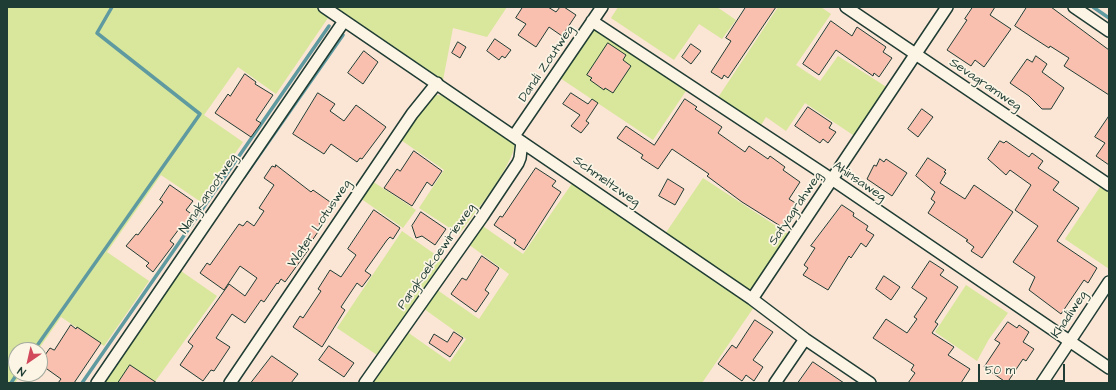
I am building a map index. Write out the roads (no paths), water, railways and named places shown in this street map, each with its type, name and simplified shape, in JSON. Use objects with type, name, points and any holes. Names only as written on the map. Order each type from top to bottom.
[{"type":"street","name":"Schmeltzweg","points":[[324,7],[437,83],[870,383]]},
{"type":"street","name":"Dandi Zoutweg","points":[[518,139],[602,7]]},
{"type":"street","name":"Sevagramweg","points":[[846,7],[1109,185]]},
{"type":"street","name":"Satyagrahweg","points":[[752,300],[947,7]]},
{"type":"street","points":[[1074,7],[1109,31]]},
{"type":"street","name":"Nangkanootweg","points":[[97,383],[344,21]]},
{"type":"street","name":"Ahinsaweg","points":[[592,21],[832,180],[1109,368]]},
{"type":"street","name":"Water Lotusweg","points":[[230,383],[412,114],[437,83]]},
{"type":"street","name":"Pangkoekoewirieweg","points":[[365,383],[482,217],[518,163],[520,158],[518,139]]},
{"type":"street","name":"Khadiweg","points":[[1042,383],[1109,282]]},
{"type":"street","points":[[775,383],[805,339]]},
{"type":"waterway","points":[[40,342],[200,114],[97,33],[112,7]]},
{"type":"waterway","points":[[1093,7],[1109,18]]},
{"type":"waterway","points":[[82,383],[329,26]]},
{"type":"waterway","points":[[244,177],[343,35]]}]
